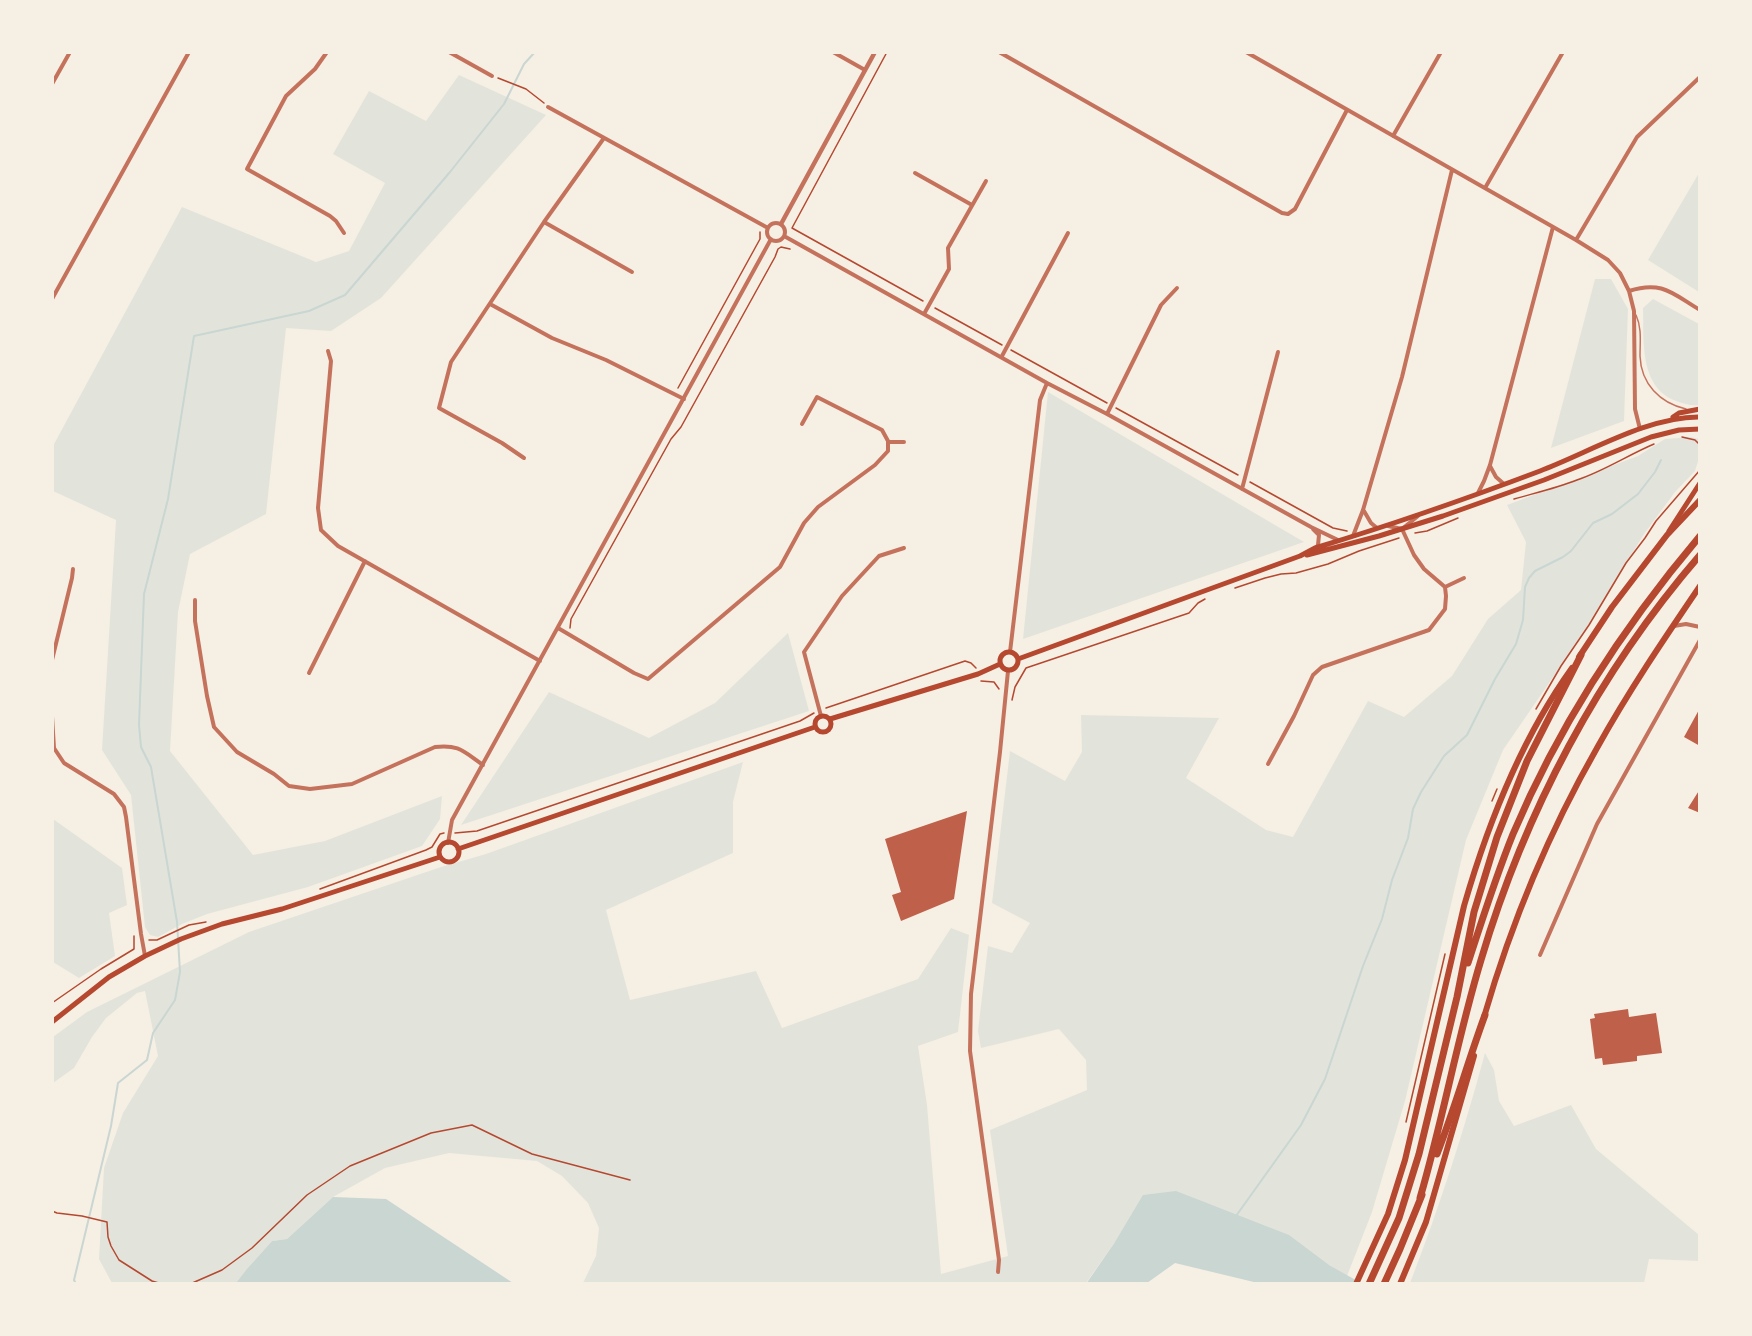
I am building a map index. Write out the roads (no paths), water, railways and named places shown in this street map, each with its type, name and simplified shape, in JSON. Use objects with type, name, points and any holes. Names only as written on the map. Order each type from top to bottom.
[{"type":"highway","points":[[1457,997],[1487,903],[1514,832],[1564,730],[1621,636],[1700,536]]},
{"type":"highway","points":[[1420,1198],[1442,1119],[1480,962],[1502,894],[1538,807],[1571,740],[1624,654],[1700,555]]},
{"type":"highway","points":[[1369,1284],[1399,1218],[1410,1187],[1457,997],[1474,912],[1497,837],[1527,761],[1581,655]]},
{"type":"highway","points":[[1385,1280],[1400,1249],[1449,1124],[1485,1015]]},
{"type":"main road","points":[[1669,420],[1679,413],[1700,409]]},
{"type":"main road","points":[[1018,659],[1340,541],[1352,533],[1381,527],[1504,484],[1640,429],[1669,420],[1700,415]]},
{"type":"main road","points":[[1640,429],[1644,439]]},
{"type":"main road","points":[[1300,556],[1402,529],[1544,480],[1644,439],[1672,431],[1700,429]]},
{"type":"main road","points":[[1356,1284],[1388,1214],[1405,1160],[1464,906],[1486,837],[1506,787],[1547,705],[1612,607],[1667,535],[1700,483]]},
{"type":"main road","points":[[1667,535],[1700,500]]},
{"type":"main road","points":[[1400,1284],[1426,1222],[1504,954],[1543,855],[1563,811],[1626,698],[1700,586]]},
{"type":"main road","points":[[1010,652],[1018,659],[1016,668],[1008,671],[1000,664],[1002,655],[1010,652]]},
{"type":"main road","points":[[830,719],[831,726],[826,732],[818,731],[815,727],[815,721],[821,716],[830,719],[978,674],[1000,664]]},
{"type":"main road","points":[[458,849],[815,727]]},
{"type":"main road","points":[[454,844],[458,849],[458,855],[453,861],[446,862],[440,857],[442,845],[454,844]]},
{"type":"main road","points":[[52,1022],[109,977],[145,956],[182,939],[222,924],[282,909],[440,857]]},
{"type":"street","points":[[52,84],[70,52]]},
{"type":"street","points":[[52,299],[189,52]]},
{"type":"street","points":[[327,52],[315,69],[286,96],[247,169],[330,216],[344,233]]},
{"type":"street","points":[[449,52],[492,76]]},
{"type":"street","points":[[834,52],[865,70]]},
{"type":"street","points":[[781,225],[875,52]]},
{"type":"street","points":[[999,52],[1288,214],[1295,209],[1347,110]]},
{"type":"street","points":[[1246,52],[1608,260],[1620,273],[1629,291],[1634,311],[1635,409],[1640,429]]},
{"type":"street","points":[[1394,136],[1441,52]]},
{"type":"street","points":[[1485,188],[1563,52]]},
{"type":"street","points":[[1576,240],[1637,137],[1700,77]]},
{"type":"street","points":[[548,107],[768,228]]},
{"type":"street","points":[[524,458],[439,408],[451,362],[544,222],[604,138]]},
{"type":"street","points":[[1352,533],[1363,510],[1402,377],[1452,170]]},
{"type":"street","points":[[915,172],[972,205]]},
{"type":"street","points":[[924,314],[949,269],[948,248],[986,181]]},
{"type":"street","points":[[544,222],[632,272]]},
{"type":"street","points":[[774,223],[781,225],[784,236],[778,240],[771,239],[767,234],[768,228],[774,223]]},
{"type":"street","points":[[1478,493],[1490,465],[1553,227]]},
{"type":"street","points":[[1002,356],[1068,233]]},
{"type":"street","points":[[784,236],[1047,383],[1340,541]]},
{"type":"street","points":[[448,843],[452,820],[771,239]]},
{"type":"street","points":[[1629,291],[1641,287],[1657,286],[1700,310]]},
{"type":"street","points":[[1107,414],[1161,305],[1177,288]]},
{"type":"street","points":[[490,304],[552,338],[606,360],[684,399]]},
{"type":"street","points":[[328,351],[331,361],[318,508],[321,530],[338,546],[540,661]]},
{"type":"street","points":[[1242,489],[1278,352]]},
{"type":"street","points":[[1010,652],[1040,400],[1047,383]]},
{"type":"street","points":[[558,628],[648,679],[780,567],[804,523],[818,507],[875,465],[888,451],[888,442],[882,430],[818,397],[802,424]]},
{"type":"street","points":[[888,442],[904,442]]},
{"type":"street","points":[[1490,465],[1504,484]]},
{"type":"street","points":[[1363,510],[1371,524],[1402,529],[1421,513]]},
{"type":"street","points":[[1311,527],[1319,535],[1315,549]]},
{"type":"street","points":[[1268,764],[1313,675],[1322,667],[1429,630],[1445,609],[1445,587],[1424,569],[1414,555],[1402,529]]},
{"type":"street","points":[[821,716],[804,652],[842,596],[879,556],[904,548]]},
{"type":"street","points":[[309,673],[365,561]]},
{"type":"street","points":[[52,660],[73,569]]},
{"type":"street","points":[[1445,587],[1464,578]]},
{"type":"street","points":[[195,600],[195,621],[214,727],[237,752],[274,774],[289,786],[310,789],[352,784],[435,747],[450,745],[483,765]]},
{"type":"street","points":[[1700,611],[1700,617]]},
{"type":"street","points":[[1673,626],[1686,624],[1700,627]]},
{"type":"street","points":[[1540,955],[1597,824],[1700,640]]},
{"type":"street","points":[[998,1272],[999,1260],[970,1051],[970,1023],[971,994],[1008,671]]},
{"type":"street","points":[[52,716],[54,748],[64,763],[114,794],[124,807],[145,956]]},
{"type":"street","points":[[1700,967],[1700,1000]]},
{"type":"lane","points":[[1634,311],[1640,323],[1640,360],[1648,384],[1664,400],[1700,415]]},
{"type":"waterway","points":[[76,1284],[74,1280],[111,1126],[118,1083],[147,1060],[153,1033],[175,1000],[180,972],[177,922],[151,767],[141,747],[139,725],[144,594],[168,499],[194,336],[309,311],[345,295],[450,172],[504,104],[524,64],[535,52]]},
{"type":"waterway","points":[[1236,1216],[1301,1125],[1325,1079],[1363,966],[1382,919],[1392,880],[1408,838],[1413,809],[1444,756],[1467,735],[1495,679],[1516,644],[1523,620],[1525,587],[1529,578],[1535,571],[1571,551],[1593,523],[1612,514],[1638,494],[1661,460]]}]
